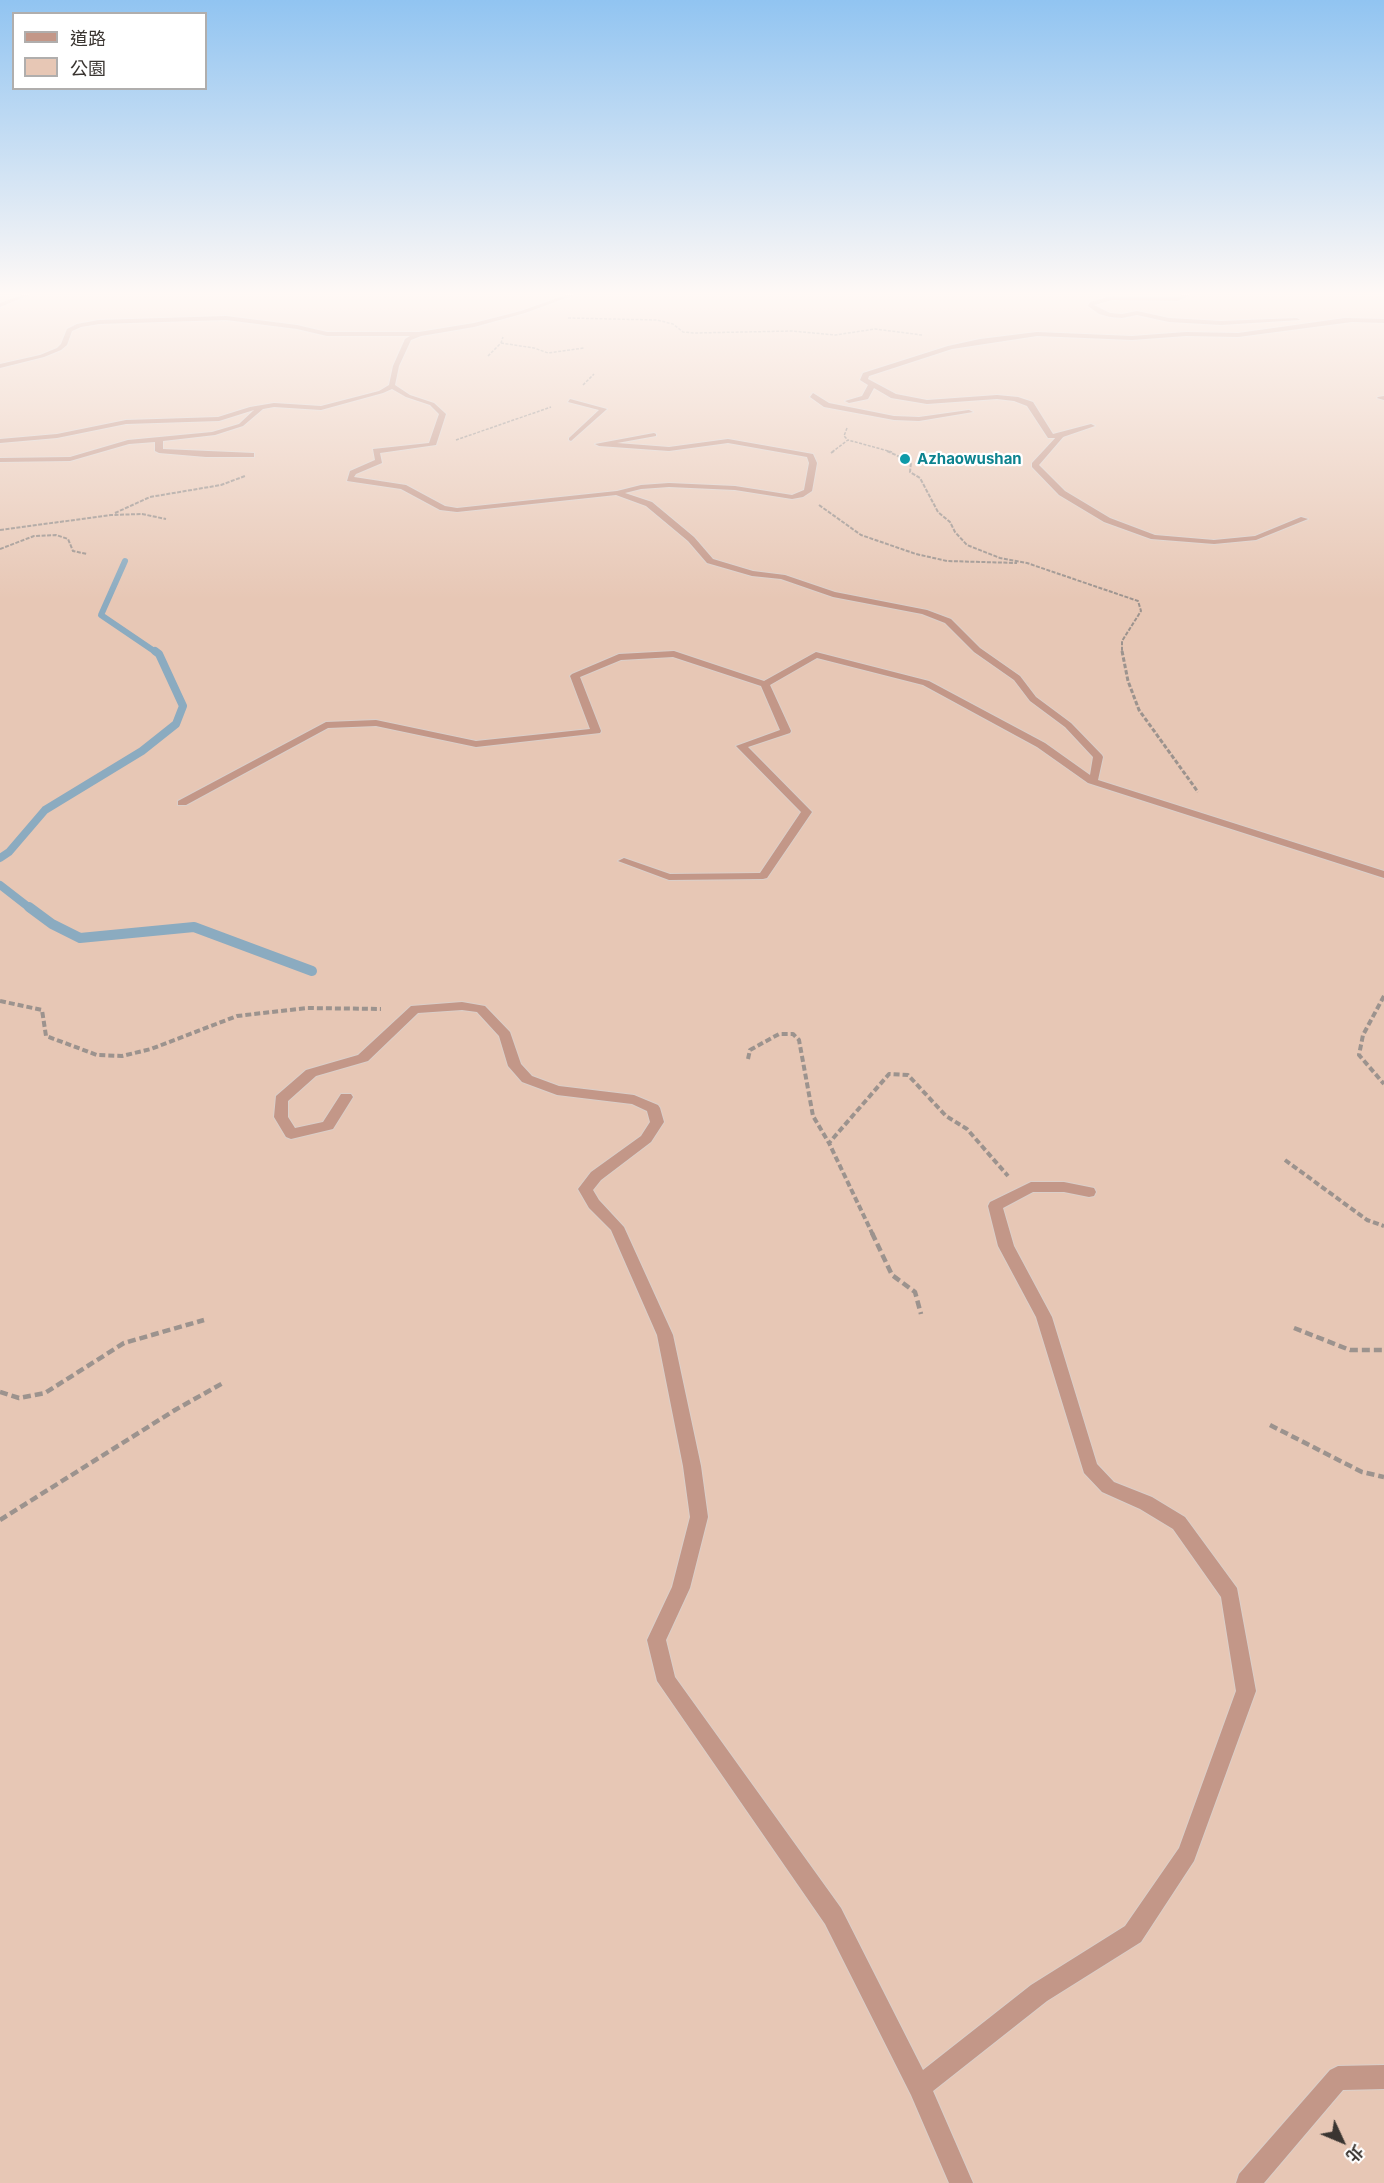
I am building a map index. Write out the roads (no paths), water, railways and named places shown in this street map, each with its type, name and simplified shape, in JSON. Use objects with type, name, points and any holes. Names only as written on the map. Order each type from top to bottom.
[{"type":"street","points":[[816,397],[827,405],[894,418],[919,419],[969,412]]},
{"type":"street","points":[[849,400],[864,397]]},
{"type":"street","points":[[899,397],[927,402],[997,397],[1015,399],[1030,404],[1051,436],[1060,436],[1091,426]]},
{"type":"lane","points":[[0,441],[57,436],[126,422],[219,419],[261,406],[321,408],[363,397]]},
{"type":"lane","points":[[411,397],[432,404],[443,414],[432,445],[376,451],[379,461],[353,473],[351,479],[403,487],[443,508],[457,510],[669,485],[735,488],[792,496],[803,495],[808,491],[813,463],[810,456],[728,441],[669,449],[599,444],[654,435]]},
{"type":"lane","points":[[570,401],[604,409],[571,439]]},
{"type":"lane","points":[[0,460],[70,459],[128,442],[213,434],[241,425],[261,406]]},
{"type":"lane","points":[[1060,436],[1035,465],[1062,493],[1107,520],[1154,537],[1214,542],[1256,538],[1304,519]]},
{"type":"lane","points":[[159,438],[159,451],[206,455],[251,455]]},
{"type":"lane","points":[[0,449],[18,441]]},
{"type":"lane","points":[[616,493],[649,504],[690,539],[710,561],[752,573],[782,577],[833,594],[924,612],[948,621],[977,651],[1017,678],[1033,699],[1068,725],[1098,757],[1095,777],[1092,781]]},
{"type":"lane","points":[[182,803],[326,725],[376,723],[476,744],[596,731],[575,676],[619,657],[674,654],[765,684],[786,731],[741,746],[807,812],[763,876],[669,878],[624,861]]},
{"type":"lane","points":[[765,684],[816,655],[926,683],[1041,745],[1092,781],[1384,875]]},
{"type":"lane","points":[[346,1098],[328,1126],[291,1134],[281,1117],[281,1099],[311,1073],[363,1058],[415,1009],[462,1006],[481,1009],[505,1035],[515,1066],[527,1079],[557,1090],[634,1100],[652,1108],[657,1122],[646,1139],[596,1176],[585,1190],[594,1204],[617,1227],[665,1335],[692,1466],[699,1517],[681,1588],[656,1640],[667,1681],[833,1916],[919,2087],[962,2183]]},
{"type":"lane","points":[[919,2087],[1039,1993],[1133,1934],[1187,1854],[1246,1691],[1230,1594],[1224,1585],[1179,1523],[1146,1503],[1108,1487],[1089,1468],[1044,1317],[1006,1246],[995,1206],[1031,1187],[1064,1187],[1089,1192]]},
{"type":"lane","points":[[1248,2183],[1338,2078],[1384,2077]]},
{"type":"waterway","points":[[125,561],[101,615],[157,653]]},
{"type":"waterway","points":[[0,858],[9,852],[45,810],[142,751],[176,724],[183,706],[159,654],[155,651]]},
{"type":"waterway","points":[[0,885],[31,909]]},
{"type":"waterway","points":[[29,907],[52,924],[80,938],[194,927],[312,971]]},
{"type":"place","name":"Azhaowushan","points":[[905,459]]}]
